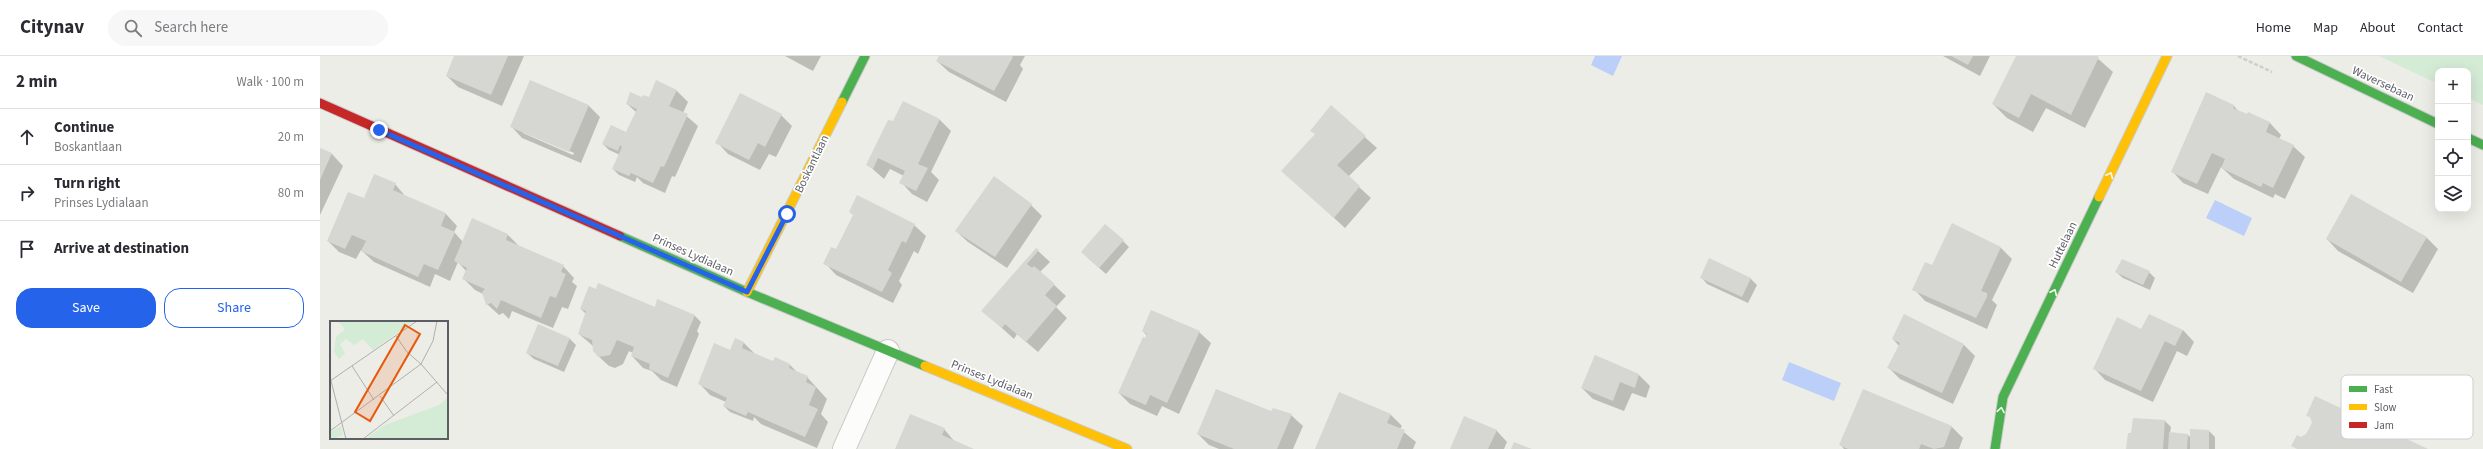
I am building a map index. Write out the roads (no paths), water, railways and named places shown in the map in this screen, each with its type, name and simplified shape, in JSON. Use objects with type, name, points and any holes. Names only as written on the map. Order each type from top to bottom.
[{"type":"street","name":"Boskantlaan","points":[[747,292],[865,56]]},
{"type":"street","name":"Huttelaan","points":[[1995,449],[2003,398],[2167,56]]},
{"type":"street","name":"Waversebaan","points":[[2296,56],[2435,123]]},
{"type":"street","name":"Prinses Lydialaan","points":[[320,103],[747,292],[1127,449]]},
{"type":"street","points":[[2471,139],[2483,145]]},
{"type":"street","points":[[844,449],[888,350]]},
{"type":"water","points":[[1595,56],[1622,56],[1613,76],[1591,65]]},
{"type":"water","points":[[2215,200],[2252,218],[2244,236],[2206,218]]},
{"type":"water","points":[[1789,362],[1841,383],[1834,401],[1782,380]]}]
